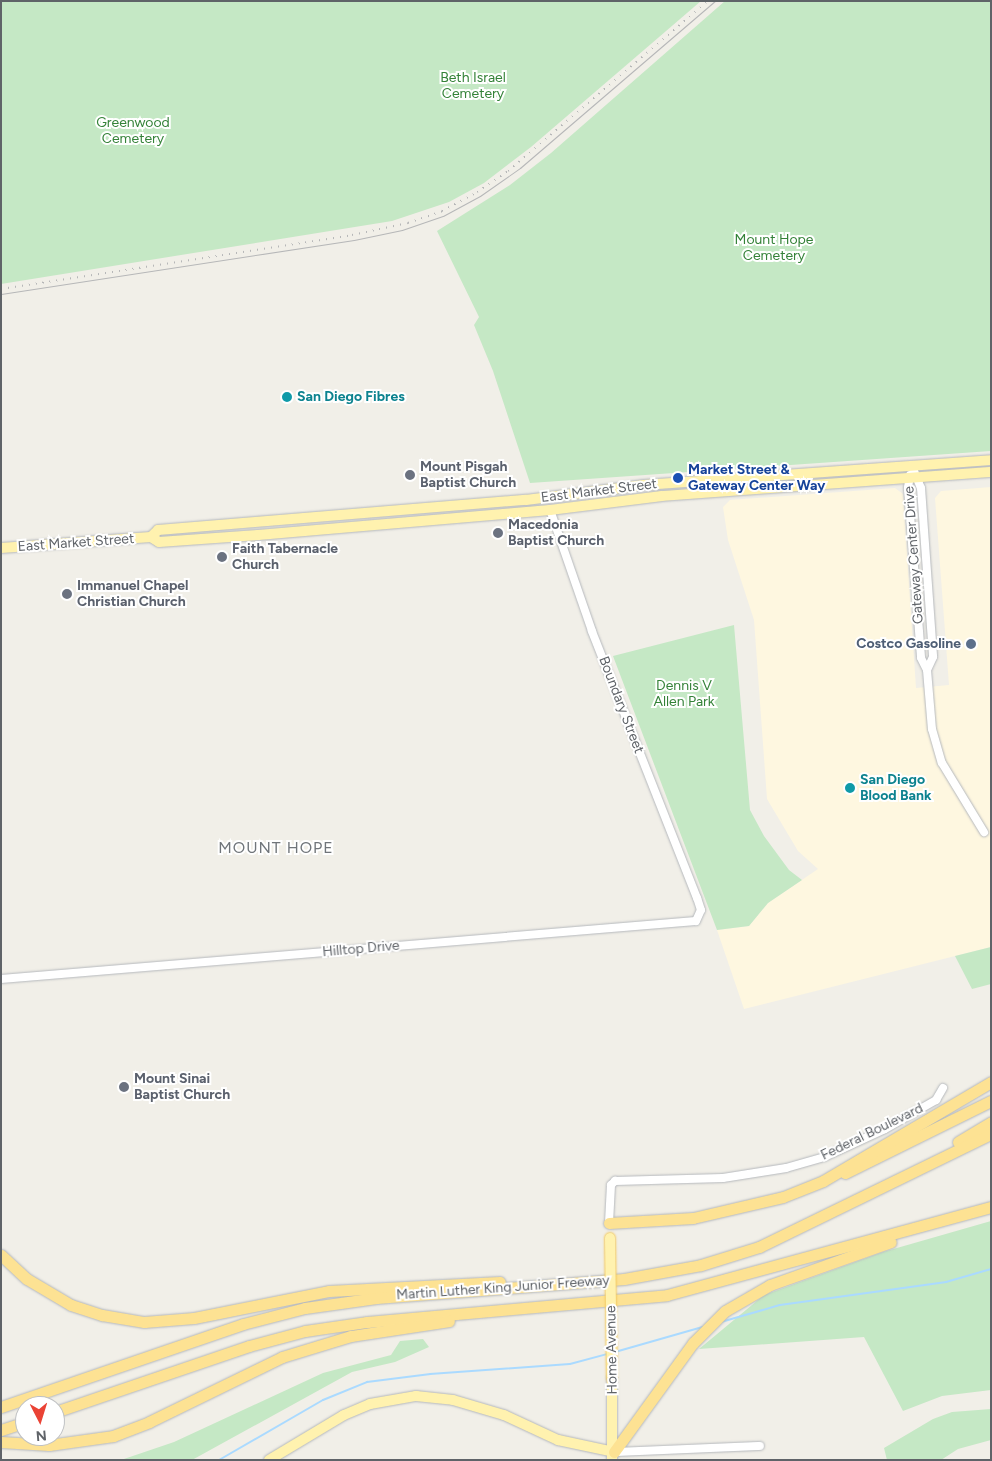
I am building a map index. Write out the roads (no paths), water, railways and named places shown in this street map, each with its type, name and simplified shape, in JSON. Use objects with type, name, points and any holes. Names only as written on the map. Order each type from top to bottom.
[{"type":"highway","points":[[823,1180],[991,1082]]},
{"type":"highway","points":[[609,1223],[654,1223],[731,1211],[783,1197],[823,1180],[858,1169],[991,1101]]},
{"type":"highway","points":[[900,1178],[991,1122]]},
{"type":"highway","name":"Martin Luther King Junior Freeway","points":[[3,1406],[243,1324],[305,1308],[376,1298],[584,1282],[664,1273],[752,1249],[991,1134]]},
{"type":"highway","points":[[613,1456],[693,1343],[725,1311],[748,1295],[987,1208]]},
{"type":"highway","name":"Martin Luther King Junior Freeway","points":[[65,1409],[232,1352],[305,1331],[386,1320],[471,1315],[667,1295],[987,1208]]},
{"type":"highway","points":[[1,1255],[33,1283],[71,1305],[102,1315],[144,1322],[188,1319],[288,1297],[344,1290],[468,1282],[584,1282]]},
{"type":"highway","points":[[1,1442],[49,1445],[103,1438],[131,1429],[245,1373],[327,1342],[426,1327],[471,1315]]},
{"type":"main road","name":"East Market Street","points":[[151,537],[158,530],[526,500],[644,485],[991,460]]},
{"type":"main road","name":"East Market Street","points":[[1,548],[151,537],[159,542],[550,510],[662,496],[991,472]]},
{"type":"main road","points":[[550,510],[561,501],[626,492],[644,485]]},
{"type":"main road","name":"Home Avenue","points":[[609,1223],[613,1456]]},
{"type":"main road","points":[[269,1460],[344,1415],[370,1404],[416,1396],[453,1400],[504,1415],[558,1440],[613,1456]]},
{"type":"street","name":"Gateway Center Drive","points":[[912,466],[921,658],[927,670],[932,729],[942,763],[984,832]]},
{"type":"street","name":"Gateway Center Drive","points":[[913,478],[921,488],[933,657],[927,670]]},
{"type":"street","name":"Boundary Street","points":[[550,510],[592,631],[697,898]]},
{"type":"street","name":"Hilltop Drive","points":[[1,979],[691,922],[700,917],[697,898]]},
{"type":"street","name":"Federal Boulevard","points":[[615,1181],[723,1178],[786,1168],[824,1156],[885,1129],[936,1100],[943,1088]]},
{"type":"street","name":"Home Avenue","points":[[609,1223],[611,1185],[615,1181]]},
{"type":"street","points":[[613,1456],[760,1446]]},
{"type":"waterway","points":[[721,1322],[780,1305],[946,1282],[991,1269]]},
{"type":"waterway","points":[[615,1352],[702,1327]]},
{"type":"waterway","points":[[219,1460],[323,1400],[367,1382],[430,1374],[570,1364],[608,1354]]},
{"type":"tram line","points":[[1,294],[354,240],[402,230],[443,216],[480,196],[520,168],[715,1]]},
{"type":"railway","points":[[1,289],[352,235],[408,223],[442,211],[477,192],[508,171],[708,1]]},
{"type":"place","name":"San Diego Fibres","points":[[287,397]]},
{"type":"place","name":"Mount Pisgah Baptist Church","points":[[410,475]]},
{"type":"place","name":"Market Street & Gateway Center Way","points":[[678,478]]},
{"type":"place","name":"Macedonia Baptist Church","points":[[498,533]]},
{"type":"place","name":"Faith Tabernacle Church","points":[[222,557]]},
{"type":"place","name":"Immanuel Chapel Christian Church","points":[[67,594]]},
{"type":"place","name":"Costco Gasoline","points":[[971,644]]},
{"type":"place","name":"San Diego Blood Bank","points":[[850,788]]},
{"type":"place","name":"Mount Sinai Baptist Church","points":[[124,1087]]},
{"type":"district","name":"MOUNT HOPE","points":[[276,848]]},
{"type":"park label","name":"Beth Israel Cemetery","points":[[473,86]]},
{"type":"park label","name":"Greenwood Cemetery","points":[[133,132]]},
{"type":"park label","name":"Mount Hope Cemetery","points":[[774,248]]},
{"type":"park label","name":"Dennis V Allen Park","points":[[684,694]]}]
